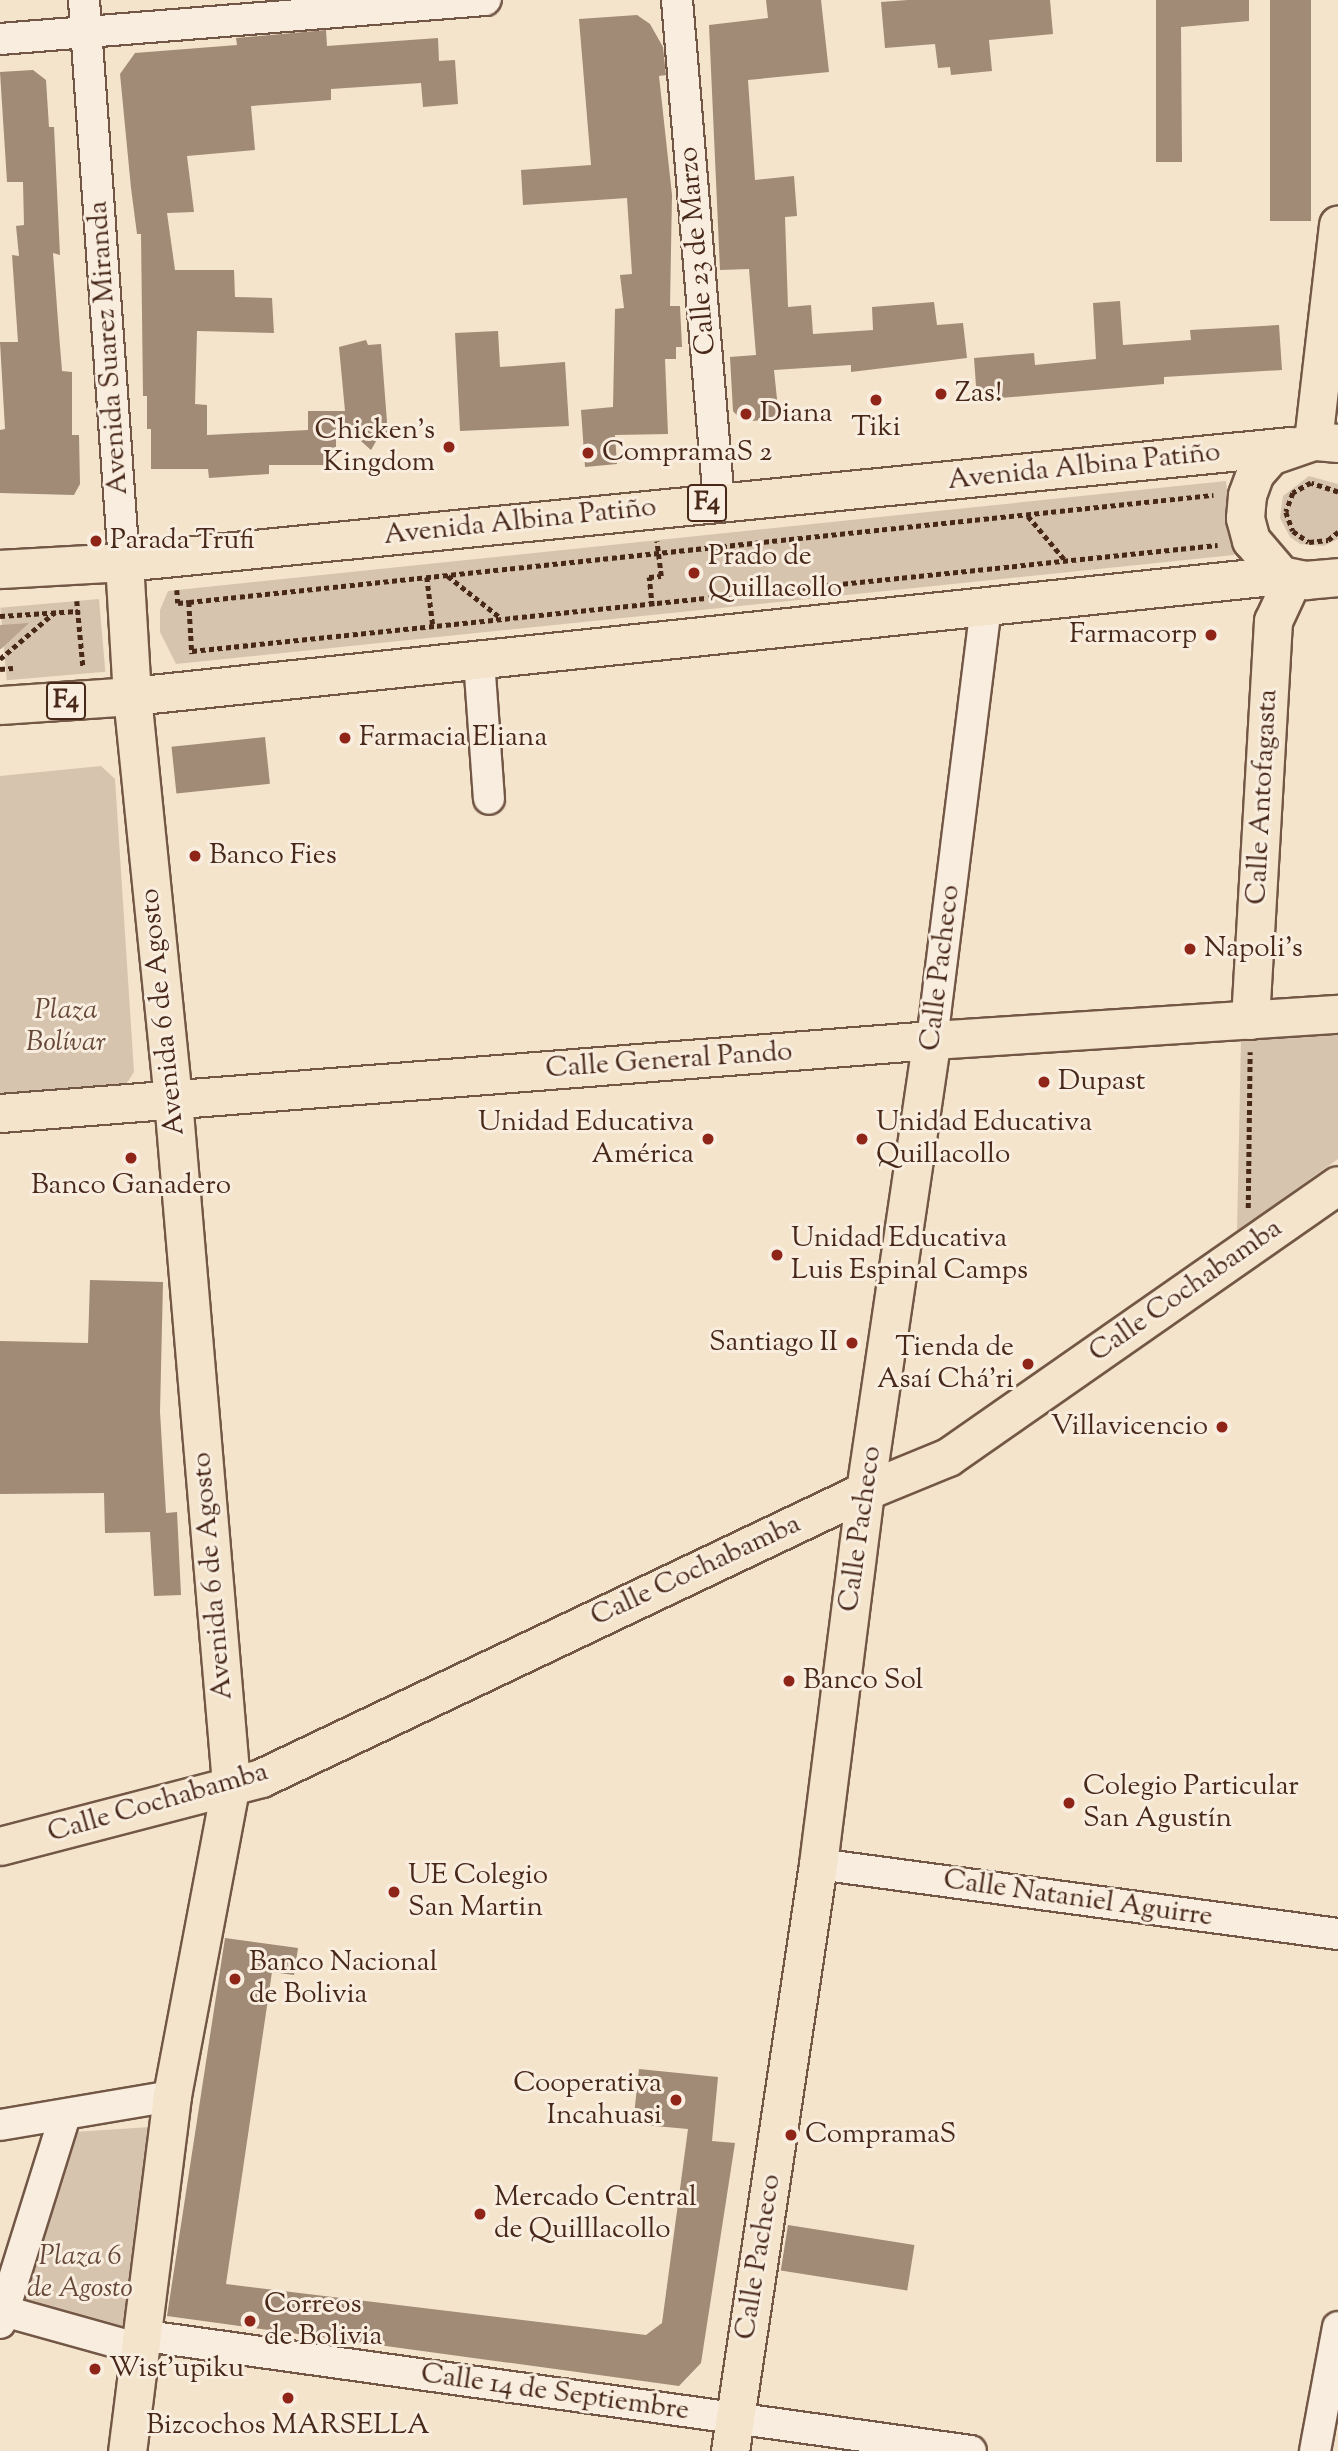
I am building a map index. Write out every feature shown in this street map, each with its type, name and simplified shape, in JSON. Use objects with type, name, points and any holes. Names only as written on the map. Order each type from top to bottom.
[{"type":"main road","points":[[1287,577],[1251,540],[1245,518],[1247,495],[1255,473],[1270,456],[1323,443],[1338,225]]},
{"type":"main road","name":"Avenida Albina Patiño","points":[[0,569],[124,562],[1323,443]]},
{"type":"main road","name":"Avenida Suarez Miranda","points":[[124,562],[132,696]]},
{"type":"main road","name":"F4","points":[[0,705],[132,696],[1287,577],[1338,577]]},
{"type":"main road","name":"Calle Antofagasta","points":[[1250,1020],[1273,621],[1287,577]]},
{"type":"main road","name":"Avenida 6 de Agosto","points":[[127,2451],[172,2096],[231,1783],[173,1100],[132,696]]},
{"type":"main road","name":"Calle General Pando","points":[[0,1113],[932,1040],[1338,1014]]},
{"type":"main road","name":"Calle Pacheco","points":[[732,2435],[818,1864],[865,1491],[932,1040]]},
{"type":"main road","name":"Calle Cochabamba","points":[[0,1846],[231,1783],[261,1778],[865,1491],[948,1457],[1338,1185]]},
{"type":"street","name":"Avenida Suarez Miranda","points":[[84,0],[124,562]]},
{"type":"street","points":[[0,39],[485,0]]},
{"type":"street","name":"Calle 23 de Marzo","points":[[677,0],[719,502]]},
{"type":"street","name":"Calle Pacheco","points":[[932,1040],[986,607]]},
{"type":"street","points":[[479,660],[489,799]]},
{"type":"street","name":"Calle Nataniel Aguirre","points":[[818,1864],[1338,1934]]},
{"type":"street","points":[[0,2125],[172,2096]]},
{"type":"street","points":[[2,2317],[65,2116]]},
{"type":"street","name":"Calle 14 de Septiembre","points":[[2,2317],[140,2342],[732,2435],[971,2451]]},
{"type":"street","points":[[1315,2451],[1338,2328]]},
{"type":"path","points":[[1338,492],[1311,483],[1293,493],[1286,512],[1293,531],[1309,542],[1328,540],[1338,532]]},
{"type":"path","points":[[177,590],[178,603],[189,602],[1214,495]]},
{"type":"path","points":[[1027,515],[1066,560]]},
{"type":"path","points":[[653,612],[649,577],[661,576],[657,540]]},
{"type":"path","points":[[192,651],[1219,545]]},
{"type":"path","points":[[447,575],[501,619]]},
{"type":"path","points":[[427,577],[433,626]]},
{"type":"path","points":[[77,601],[84,673]]},
{"type":"path","points":[[189,602],[192,662]]},
{"type":"path","points":[[0,616],[78,611]]},
{"type":"path","points":[[0,659],[55,612]]},
{"type":"path","points":[[1247,1248],[1250,1020]]},
{"type":"green space","points":[[1309,476],[1338,484],[1338,539],[1324,546],[1300,544],[1290,537],[1280,518],[1283,496]]},
{"type":"green space","name":"Prado de Quillacollo","points":[[1226,481],[1234,555],[176,664],[160,632],[160,610],[168,591]]},
{"type":"green space","points":[[99,599],[105,672],[7,680],[0,608]]},
{"type":"green space","name":"Plaza Bolívar","points":[[101,766],[115,779],[134,1072],[123,1089],[0,1098],[0,776]]},
{"type":"green space","points":[[1338,1033],[1338,1159],[1237,1231],[1241,1039]]},
{"type":"green space","name":"Plaza 6 de Agosto","points":[[150,2127],[122,2338],[15,2309],[74,2132]]},
{"type":"shaded area","points":[[29,623],[1,649],[0,649],[0,625]]},
{"type":"building","points":[[766,0],[821,0],[829,72],[748,80],[755,180],[794,176],[797,216],[785,217],[788,307],[811,305],[813,334],[873,330],[872,307],[934,302],[937,325],[963,323],[967,358],[851,372],[851,365],[774,370],[779,418],[743,422],[733,411],[730,357],[756,355],[749,269],[720,270],[709,25],[768,18]]},
{"type":"building","points":[[1050,0],[1053,34],[989,40],[992,71],[951,75],[950,67],[938,68],[935,44],[885,48],[881,2]]},
{"type":"building","points":[[1156,0],[1249,0],[1249,21],[1181,27],[1182,162],[1156,162]]},
{"type":"building","points":[[1270,0],[1311,0],[1311,221],[1270,221]]},
{"type":"building","points":[[637,15],[650,24],[663,47],[666,75],[659,76],[672,195],[670,306],[680,306],[682,347],[676,347],[676,359],[665,359],[668,434],[615,435],[617,464],[585,467],[581,410],[613,407],[615,309],[624,308],[620,275],[632,274],[627,198],[523,205],[521,170],[591,165],[579,19]]},
{"type":"building","points":[[326,30],[327,46],[438,38],[439,61],[455,60],[458,104],[423,107],[421,83],[331,89],[331,100],[251,106],[255,150],[187,156],[194,212],[167,213],[175,270],[234,270],[235,297],[272,298],[274,333],[197,331],[195,404],[207,405],[207,435],[308,430],[308,411],[345,411],[339,347],[366,340],[368,345],[381,344],[388,435],[379,436],[371,450],[336,419],[336,465],[269,465],[269,474],[209,478],[208,469],[151,469],[151,429],[147,429],[147,396],[143,396],[141,234],[137,234],[120,74],[135,53],[237,45],[236,38]]},
{"type":"building","points":[[33,70],[46,80],[49,127],[54,127],[60,255],[53,253],[62,371],[72,372],[72,435],[79,435],[80,484],[74,495],[0,493],[0,430],[5,429],[0,342],[18,342],[12,255],[19,256],[16,226],[24,225],[23,182],[7,182],[0,72]]},
{"type":"building","points":[[1120,301],[1123,345],[1191,340],[1190,330],[1279,325],[1282,370],[1164,377],[1164,384],[977,400],[974,358],[1034,353],[1035,365],[1096,359],[1093,303]]},
{"type":"building","points":[[498,331],[500,367],[565,362],[569,426],[460,431],[455,333]]},
{"type":"building","points":[[265,737],[270,784],[176,794],[172,747]]},
{"type":"building","points":[[90,1280],[163,1282],[160,1412],[166,1513],[177,1512],[181,1595],[154,1596],[150,1532],[105,1533],[104,1493],[0,1494],[0,1341],[88,1343]]},
{"type":"building","points":[[225,1938],[298,1948],[294,1975],[272,1972],[226,2284],[646,2335],[662,2323],[688,2129],[633,2124],[639,2069],[718,2077],[712,2141],[735,2143],[701,2363],[679,2386],[167,2316]]},
{"type":"building","points":[[788,2225],[914,2245],[907,2290],[781,2270]]},
{"type":"place","name":"Zas!","points":[[941,394]]},
{"type":"place","name":"Tiki","points":[[876,400]]},
{"type":"place","name":"Diana","points":[[746,414]]},
{"type":"place","name":"Chicken's Kingdom","points":[[449,447]]},
{"type":"place","name":"CompramaS 2","points":[[588,453]]},
{"type":"place","name":"Parada Trufi","points":[[96,541]]},
{"type":"place","name":"Prado de Quillacollo","points":[[694,573]]},
{"type":"place","name":"Farmacorp","points":[[1211,635]]},
{"type":"place","name":"Farmacia Eliana","points":[[345,738]]},
{"type":"place","name":"Banco Fies","points":[[195,856]]},
{"type":"place","name":"Napoli's","points":[[1190,949]]},
{"type":"place","name":"Dupast","points":[[1044,1082]]},
{"type":"place","name":"Unidad Educativa América","points":[[708,1139]]},
{"type":"place","name":"Unidad Educativa Quillacollo","points":[[862,1139]]},
{"type":"place","name":"Banco Ganadero","points":[[131,1158]]},
{"type":"place","name":"Unidad Educativa Luis Espinal Camps","points":[[777,1255]]},
{"type":"place","name":"Santiago II","points":[[852,1343]]},
{"type":"place","name":"Tienda de Asaí Chá'ri","points":[[1028,1364]]},
{"type":"place","name":"Villavicencio","points":[[1222,1427]]},
{"type":"place","name":"Banco Sol","points":[[789,1681]]},
{"type":"place","name":"Colegio Particular San Agustín","points":[[1069,1803]]},
{"type":"place","name":"UE Colegio San Martin","points":[[394,1892]]},
{"type":"place","name":"Banco Nacional de Bolivia","points":[[235,1979]]},
{"type":"place","name":"Cooperativa Incahuasi","points":[[676,2100]]},
{"type":"place","name":"CompramaS","points":[[791,2135]]},
{"type":"place","name":"Mercado Central de Quilllacollo","points":[[480,2214]]},
{"type":"place","name":"Correos de Bolivia","points":[[250,2321]]},
{"type":"place","name":"Wist'upiku","points":[[95,2369]]},
{"type":"place","name":"Bizcochos MARSELLA","points":[[288,2398]]}]
